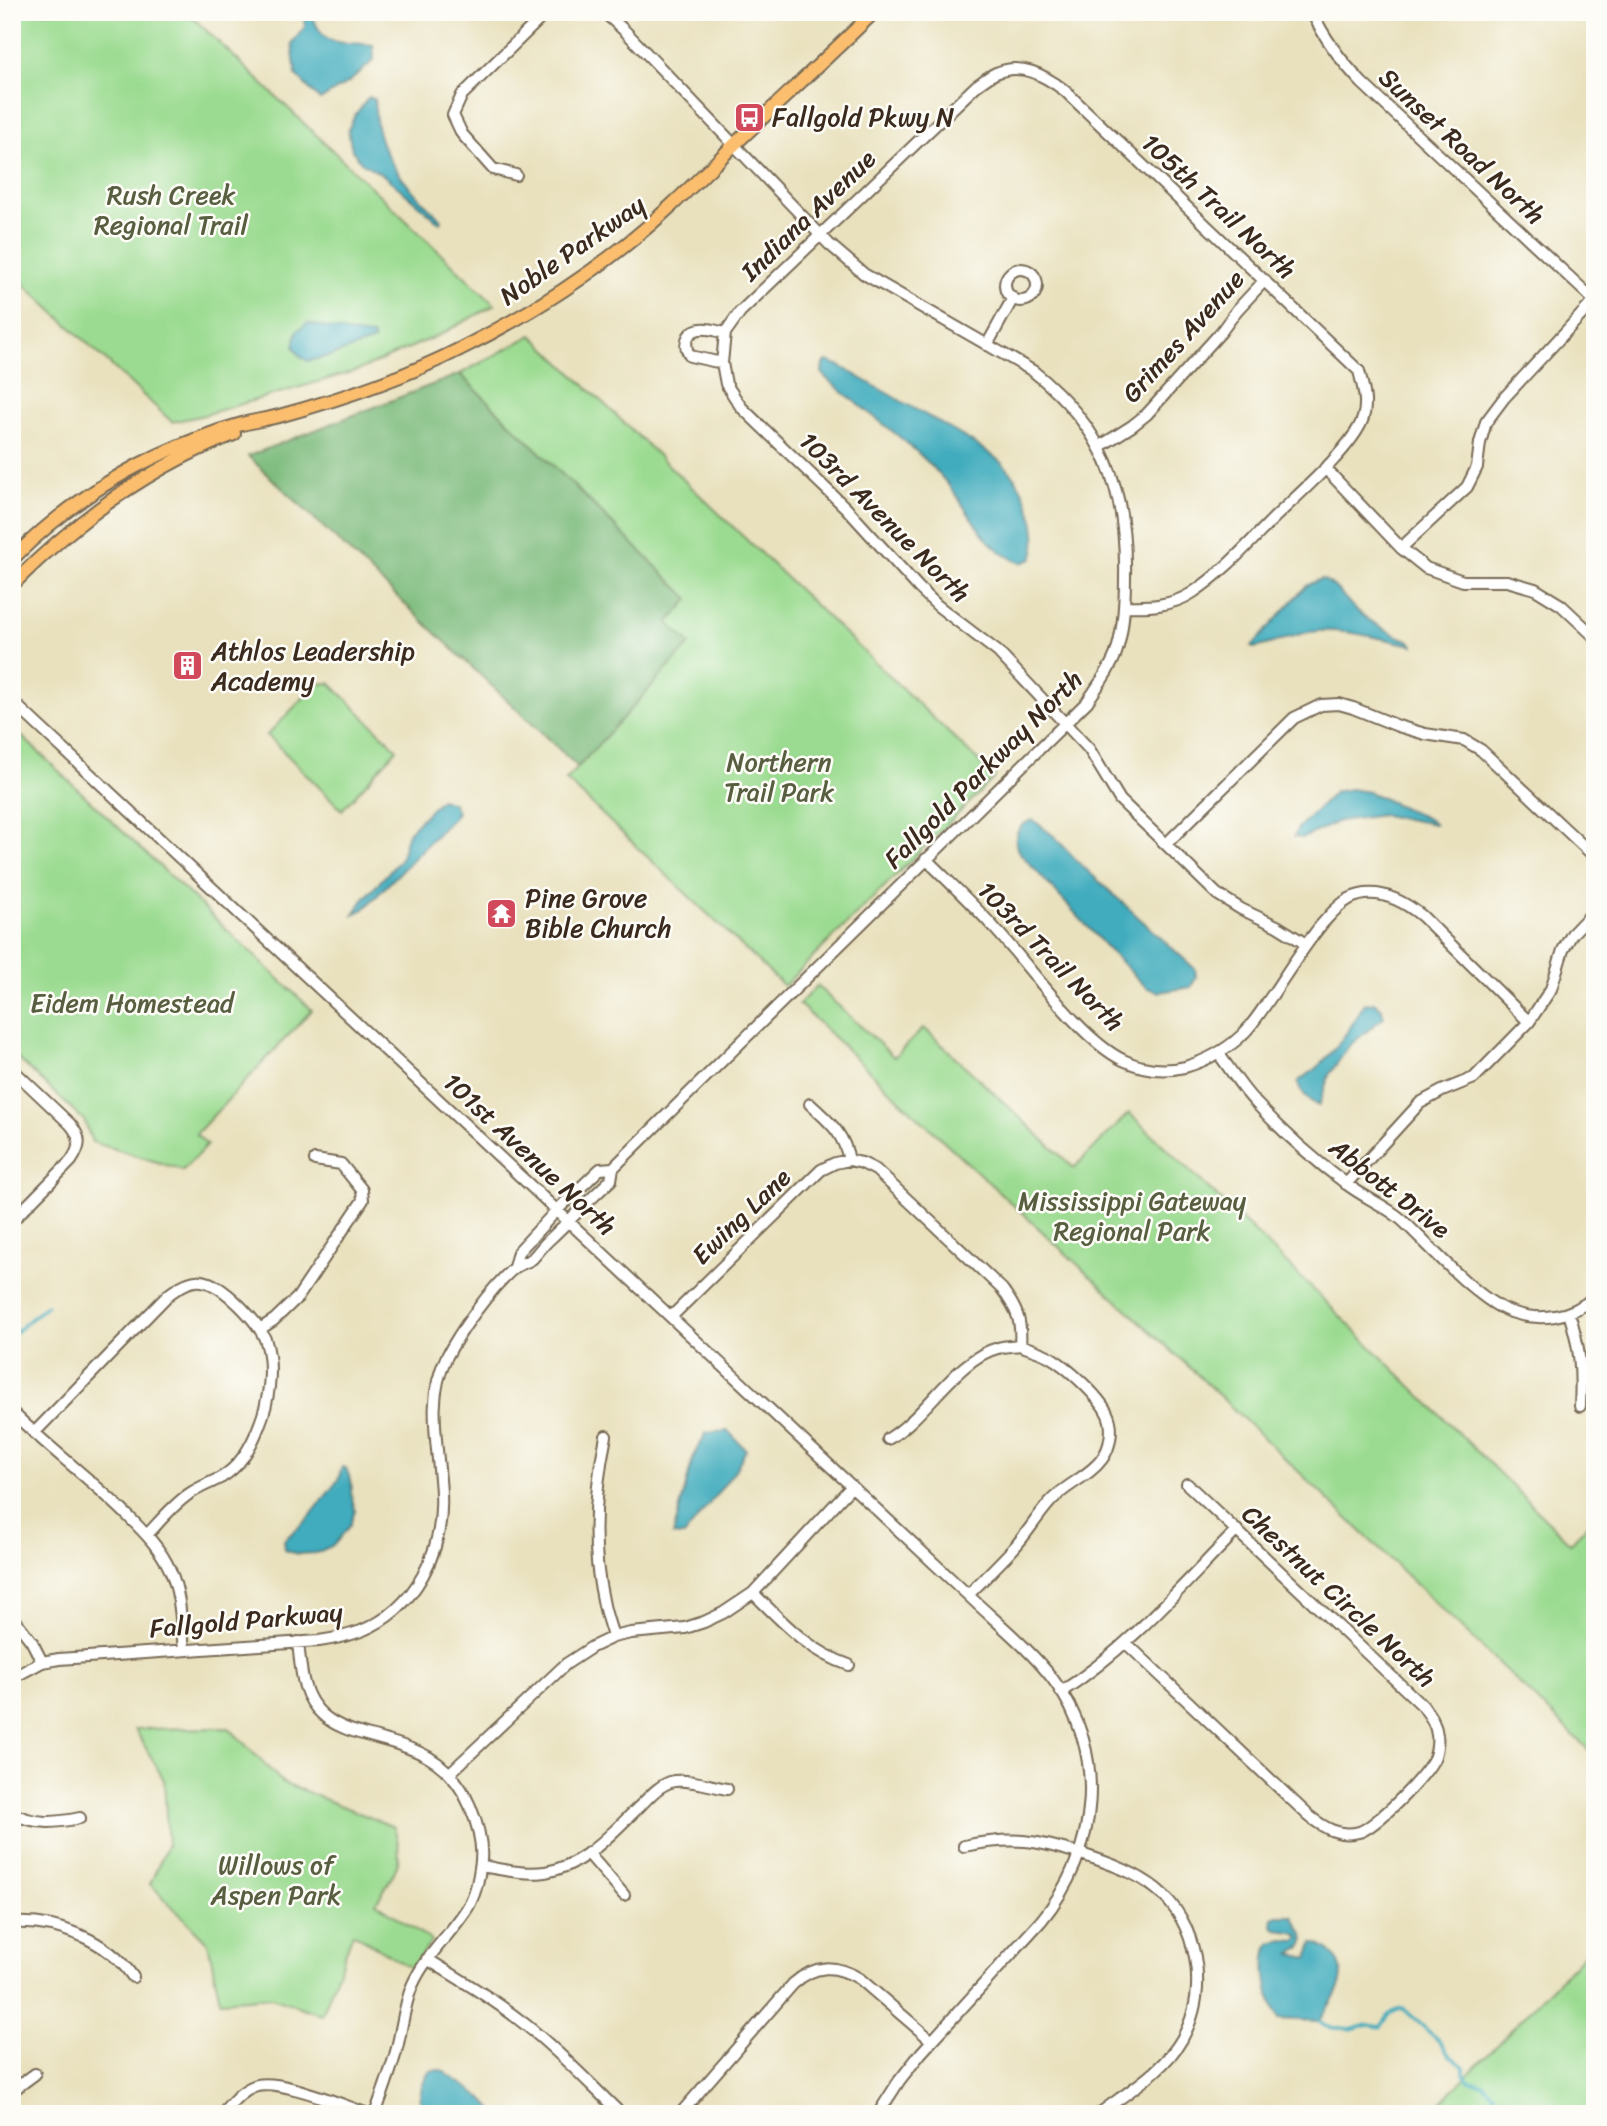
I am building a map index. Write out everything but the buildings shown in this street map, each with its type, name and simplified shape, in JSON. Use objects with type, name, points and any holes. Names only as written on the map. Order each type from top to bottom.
[{"type":"main road","name":"Noble Parkway","points":[[12,559],[76,503],[133,468],[199,438],[373,387],[428,365],[520,316],[586,274],[664,213],[874,12]]},
{"type":"main road","name":"Noble Parkway","points":[[12,585],[67,534],[137,482],[186,455],[276,417]]},
{"type":"street","points":[[516,175],[493,169],[462,135],[453,114],[462,95],[547,12]]},
{"type":"street","name":"Fallgold Parkway North","points":[[514,1267],[531,1259],[611,1180],[613,1168],[1087,702],[1104,678],[1115,654],[1125,606],[1126,560],[1122,511],[1114,478],[1099,446],[1078,413],[1055,389],[1032,371],[864,274],[829,244],[604,12]]},
{"type":"street","name":"Sunset Road North","points":[[1312,12],[1325,38],[1342,62],[1362,83],[1595,301]]},
{"type":"street","name":"Indiana Avenue","points":[[724,333],[740,312],[976,86],[996,73],[1017,69]]},
{"type":"street","name":"105th Trail North","points":[[1017,69],[1044,75],[1064,90],[1359,371],[1366,400],[1363,417],[1356,433],[1325,468]]},
{"type":"street","name":"Grimes Avenue","points":[[1099,446],[1147,414],[1265,280]]},
{"type":"street","points":[[987,345],[1013,298]]},
{"type":"street","points":[[1401,548],[1467,486],[1477,467],[1486,422],[1504,398],[1595,301]]},
{"type":"street","points":[[696,329],[724,333],[722,363],[690,356],[686,349],[686,340],[696,329]]},
{"type":"street","name":"103rd Avenue North","points":[[722,363],[726,384],[741,407],[846,508],[938,606],[998,652],[1089,748],[1120,800],[1217,894],[1306,944]]},
{"type":"street","points":[[1125,606],[1151,607],[1191,595],[1228,563],[1325,468],[1401,548],[1426,568],[1463,581],[1507,581],[1535,589],[1562,605],[1595,637]]},
{"type":"street","name":"101st Avenue North","points":[[12,701],[968,1595],[1044,1669],[1061,1692],[1081,1737],[1089,1776],[1089,1821],[1070,1880],[1054,1906],[931,2040],[877,2114]]},
{"type":"street","points":[[1166,844],[1294,718],[1321,705],[1339,704],[1412,730],[1464,740],[1481,750],[1595,857]]},
{"type":"street","name":"103rd Trail North","points":[[926,859],[996,929],[1071,1017],[1100,1044],[1122,1059],[1147,1069],[1170,1071],[1195,1064],[1218,1053],[1241,1036],[1306,944],[1335,909],[1350,898],[1368,893],[1387,895],[1407,904],[1422,916],[1529,1022]]},
{"type":"street","points":[[1346,1184],[1420,1103],[1474,1079],[1529,1022],[1551,989],[1563,950],[1572,934],[1595,910]]},
{"type":"street","name":"Abbott Drive","points":[[1218,1053],[1255,1103],[1312,1156],[1346,1184],[1392,1212],[1483,1296],[1507,1311],[1532,1319],[1569,1313],[1595,1296]]},
{"type":"street","points":[[12,1069],[79,1134],[77,1152],[71,1161],[12,1221]]},
{"type":"street","points":[[810,1104],[837,1130],[846,1144],[849,1160],[876,1170],[1002,1289],[1014,1305],[1021,1326],[1020,1346]]},
{"type":"street","points":[[260,1329],[274,1321],[298,1297],[363,1200],[362,1190],[341,1164],[315,1160]]},
{"type":"street","name":"Ewing Lane","points":[[671,1317],[821,1170],[849,1160]]},
{"type":"street","name":"Fallgold Parkway North","points":[[514,1267],[518,1252],[557,1210],[600,1169],[613,1168]]},
{"type":"street","name":"Fallgold Parkway","points":[[12,1678],[42,1662],[59,1658],[320,1641],[362,1631],[383,1620],[402,1604],[417,1585],[429,1565],[437,1542],[442,1518],[434,1418],[438,1377],[446,1357],[473,1316],[514,1267]]},
{"type":"street","points":[[34,1433],[178,1287],[202,1281],[226,1293],[260,1329],[265,1340],[268,1354],[268,1388],[259,1427],[236,1466],[223,1476],[191,1492],[147,1535]]},
{"type":"street","points":[[1569,1313],[1578,1342],[1582,1379],[1580,1406]]},
{"type":"street","points":[[888,1439],[904,1430],[968,1364],[996,1348],[1020,1346],[1050,1357],[1075,1377],[1108,1414],[1111,1426],[1109,1447],[1104,1458],[1050,1501],[1013,1548],[968,1595]]},
{"type":"street","points":[[12,1412],[91,1481],[147,1535],[161,1553],[172,1573],[181,1616],[184,1649]]},
{"type":"street","points":[[607,1436],[598,1471],[597,1545],[602,1598],[613,1637]]},
{"type":"street","name":"Chestnut Circle North","points":[[1126,1643],[1324,1828],[1338,1833],[1359,1832],[1378,1821],[1423,1774],[1435,1757],[1438,1737],[1434,1721],[1423,1706],[1187,1484]]},
{"type":"street","points":[[450,1773],[566,1664],[592,1647],[613,1637],[685,1628],[723,1613],[753,1593],[852,1486]]},
{"type":"street","points":[[1061,1692],[1099,1667],[1126,1643],[1237,1530]]},
{"type":"street","points":[[753,1593],[816,1651],[849,1665]]},
{"type":"street","points":[[12,1616],[33,1643],[42,1662]]},
{"type":"street","points":[[298,1642],[304,1686],[322,1715],[351,1731],[410,1747],[425,1754],[450,1773],[463,1791],[478,1828],[481,1866],[474,1892],[466,1911],[427,1959],[413,1984],[393,2063],[375,2114]]},
{"type":"street","points":[[481,1866],[525,1872],[562,1868],[588,1853],[664,1784],[682,1781],[727,1789]]},
{"type":"street","points":[[12,1813],[28,1820],[46,1823],[80,1818]]},
{"type":"street","points":[[964,1846],[1017,1839],[1054,1845],[1117,1865],[1156,1888],[1173,1905],[1186,1927],[1198,1972],[1192,2019],[1182,2040],[1157,2069],[1099,2114]]},
{"type":"street","points":[[588,1853],[624,1895]]},
{"type":"street","points":[[12,1923],[26,1922],[52,1927],[88,1939],[116,1957],[133,1977]]},
{"type":"street","points":[[427,1959],[474,1987],[526,2025],[621,2114]]},
{"type":"street","points":[[680,2114],[793,1984],[818,1969],[848,1971],[931,2040]]},
{"type":"street","points":[[12,2091],[35,2074]]},
{"type":"street","points":[[221,2114],[242,2092],[266,2083],[284,2086],[369,2114]]},
{"type":"green space","name":"Rush Creek Regional Trail","points":[[17,12],[187,12],[495,305],[441,334],[359,370],[172,422],[12,273],[12,17]]},
{"type":"green space","name":"Northern Trail Park","points":[[532,335],[995,777],[784,986],[566,780],[689,644],[668,623],[689,599],[460,374]]},
{"type":"green space","points":[[460,374],[689,599],[668,623],[690,644],[578,767],[248,456]]},
{"type":"green space","points":[[330,683],[397,749],[342,810],[267,735],[317,684]]},
{"type":"green space","name":"Eidem Homestead","points":[[12,727],[312,1010],[196,1134],[207,1145],[183,1170],[92,1142],[84,1120],[12,1053]]},
{"type":"green space","name":"Mississippi Gateway Regional Park","points":[[817,986],[894,1057],[924,1028],[1074,1168],[1129,1113],[1260,1237],[1570,1543],[1595,1517],[1595,1756],[1200,1377],[799,1004]]},
{"type":"green space","name":"Willows of Aspen Park","points":[[229,1728],[282,1782],[394,1827],[399,1850],[396,1868],[376,1903],[432,1941],[411,1968],[353,1933],[322,2015],[272,1997],[220,2001],[208,1943],[150,1884],[168,1844],[164,1780],[135,1729]]},
{"type":"green space","points":[[1595,1943],[1595,2114],[1430,2114]]},
{"type":"water","points":[[304,12],[311,12],[321,33],[327,38],[342,43],[373,45],[374,60],[349,82],[320,100],[296,75],[292,43],[305,27]]},
{"type":"water","points":[[369,97],[375,100],[380,136],[394,167],[442,220],[440,223],[386,177],[361,162],[352,150],[348,130],[355,115]]},
{"type":"water","points":[[307,323],[373,336],[374,341],[308,361],[301,357],[294,347],[297,331]]},
{"type":"water","points":[[827,361],[933,419],[1001,462],[1017,482],[1029,507],[1035,534],[1032,559],[1021,563],[990,543],[956,495],[927,461],[825,377],[822,372],[823,364]]},
{"type":"water","points":[[1321,579],[1335,588],[1367,618],[1413,645],[1362,634],[1323,631],[1303,633],[1253,648],[1306,586]]},
{"type":"water","points":[[1350,789],[1369,792],[1435,824],[1383,815],[1339,821],[1303,838],[1294,837],[1298,828],[1335,792]]},
{"type":"water","points":[[441,799],[453,803],[457,812],[453,818],[364,909],[354,914],[362,901],[400,860],[408,832]]},
{"type":"water","points":[[1033,820],[1055,837],[1079,863],[1195,969],[1196,977],[1191,987],[1159,992],[1147,988],[1109,950],[1018,851],[1016,836],[1023,825]]},
{"type":"water","points":[[1374,1002],[1381,1008],[1384,1017],[1349,1046],[1329,1075],[1319,1106],[1315,1104],[1297,1082],[1336,1048],[1364,1004]]},
{"type":"water","points":[[728,1431],[746,1450],[734,1472],[684,1536],[673,1535],[693,1458],[706,1433]]},
{"type":"water","points":[[342,1467],[346,1468],[352,1484],[355,1511],[350,1525],[334,1545],[316,1553],[297,1554],[285,1550],[284,1540],[307,1520],[338,1480]]},
{"type":"water","points":[[1293,1916],[1305,1938],[1302,1947],[1291,1954],[1308,1958],[1313,1943],[1326,1949],[1339,1963],[1342,1971],[1339,1988],[1319,2021],[1279,2019],[1275,2011],[1266,1972],[1270,1943],[1295,1941],[1300,1938],[1294,1933],[1272,1926],[1273,1918]]},
{"type":"water","points":[[441,2070],[480,2096],[497,2114],[433,2114],[426,2110],[420,2101],[423,2083],[429,2071]]},
{"type":"waterway","points":[[12,1335],[47,1305]]},
{"type":"waterway","points":[[1319,2021],[1326,2026],[1350,2030],[1369,2025],[1381,2027],[1393,2012],[1404,2009],[1464,2067],[1464,2074],[1469,2081],[1484,2084],[1512,2114]]},
{"type":"place","name":"Fallgold Pkwy N","points":[[749,117]]},
{"type":"place","name":"Athlos Leadership Academy","points":[[188,666]]},
{"type":"place","name":"Pine Grove Bible Church","points":[[502,913]]}]
